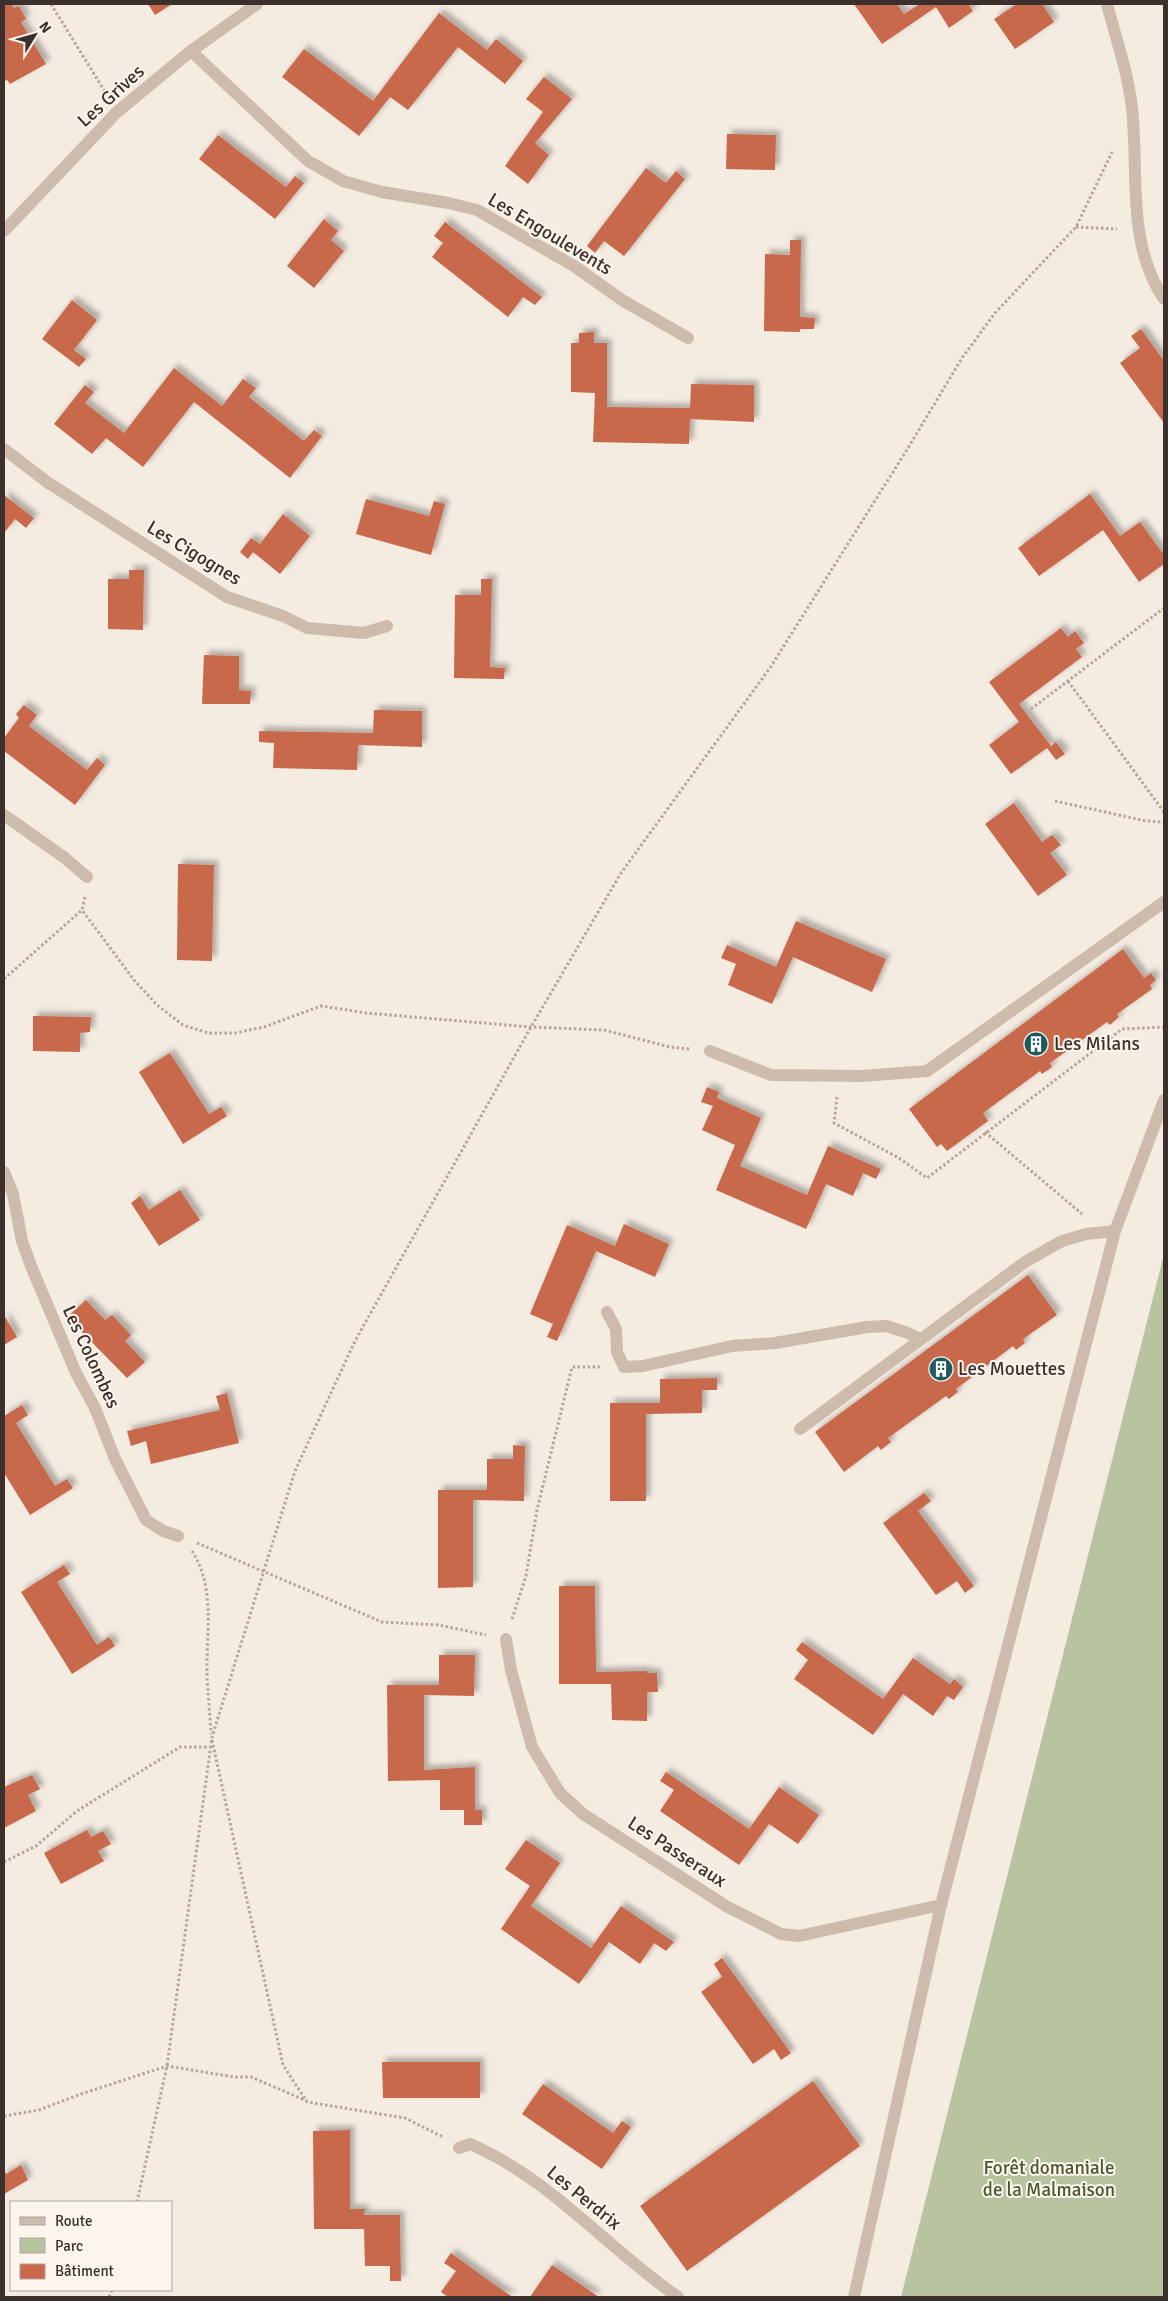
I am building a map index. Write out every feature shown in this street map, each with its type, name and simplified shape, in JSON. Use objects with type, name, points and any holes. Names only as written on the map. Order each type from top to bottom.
[{"type":"street","name":"Les Grives","points":[[4,231],[117,112],[192,51],[257,4]]},
{"type":"street","points":[[1107,4],[1132,108],[1138,230],[1144,257],[1156,286],[1164,299]]},
{"type":"street","name":"Les Engoulevents","points":[[192,51],[308,161],[320,169],[343,181],[382,192],[477,210],[574,266],[622,300],[688,338]]},
{"type":"street","name":"Les Cigognes","points":[[4,449],[47,482],[226,598],[282,616],[307,628],[364,633],[387,626]]},
{"type":"street","points":[[4,815],[65,858],[87,877]]},
{"type":"street","points":[[710,1052],[771,1075],[840,1076],[927,1071],[1164,902]]},
{"type":"street","points":[[854,2297],[941,1905],[1115,1231],[1164,1100]]},
{"type":"street","name":"Les Colombes","points":[[4,1172],[13,1194],[18,1225],[31,1266],[76,1373],[96,1408],[115,1459],[146,1520],[163,1531],[178,1536]]},
{"type":"street","points":[[800,1429],[1025,1262],[1062,1241],[1086,1234],[1115,1231]]},
{"type":"street","points":[[607,1312],[616,1329],[617,1352],[624,1367],[643,1366],[732,1346],[775,1343],[867,1327],[886,1326],[920,1339]]},
{"type":"street","name":"Les Passeraux","points":[[506,1639],[511,1670],[532,1747],[560,1793],[583,1814],[726,1906],[781,1934],[799,1936],[941,1905]]},
{"type":"street","name":"Les Perdrix","points":[[459,2148],[470,2144],[483,2150],[540,2186],[678,2297]]},
{"type":"path","points":[[51,4],[117,112]]},
{"type":"path","points":[[137,2201],[167,2066],[212,1737],[295,1472],[355,1341],[531,1027],[621,873],[770,668],[962,358],[995,313],[1076,227],[1115,146]]},
{"type":"path","points":[[1076,227],[1138,230]]},
{"type":"path","points":[[1031,709],[1164,608]]},
{"type":"path","points":[[1068,681],[1164,812]]},
{"type":"path","points":[[1055,801],[1146,821],[1164,822]]},
{"type":"path","points":[[4,979],[82,910],[88,888],[87,877]]},
{"type":"path","points":[[82,910],[134,980],[157,1005],[183,1025],[208,1033],[235,1033],[264,1027],[321,1006],[366,1013],[531,1027],[604,1030],[670,1047],[710,1052]]},
{"type":"path","points":[[840,1076],[834,1123],[899,1158],[928,1178],[985,1132],[1122,1029],[1164,1027]]},
{"type":"path","points":[[985,1132],[1079,1212],[1115,1231]]},
{"type":"path","points":[[178,1536],[263,1570],[382,1622],[439,1625],[506,1639],[526,1576],[538,1510],[572,1367],[624,1367]]},
{"type":"path","points":[[178,1536],[187,1543],[195,1555],[206,1586],[207,1674],[212,1737],[283,2065],[307,2102]]},
{"type":"path","points":[[4,1862],[36,1846],[77,1811],[180,1747],[210,1747]]},
{"type":"path","points":[[4,2116],[39,2110],[167,2066],[234,2077],[251,2077],[307,2102],[405,2118],[436,2133],[459,2148]]},
{"type":"green space","name":"Forêt domaniale de la Malmaison","points":[[1164,1254],[1164,2297],[901,2297]]},
{"type":"building","points":[[4,4],[11,4],[14,8],[19,6],[26,19],[21,22],[46,64],[10,84],[7,80],[4,81]]},
{"type":"building","points":[[148,4],[172,4],[155,15]]},
{"type":"building","points":[[854,4],[897,4],[904,14],[920,4],[968,4],[973,11],[949,28],[936,7],[882,44]]},
{"type":"building","points":[[1017,4],[1042,4],[1054,22],[1015,49],[994,19]]},
{"type":"building","points":[[439,13],[487,50],[496,39],[523,61],[505,84],[458,47],[408,110],[390,97],[359,136],[282,77],[304,49],[373,101]]},
{"type":"building","points":[[544,77],[572,99],[535,143],[549,155],[528,184],[505,166],[543,112],[526,99]]},
{"type":"building","points":[[727,134],[776,135],[775,170],[726,169]]},
{"type":"building","points":[[218,135],[286,187],[295,176],[304,183],[275,219],[199,159]]},
{"type":"building","points":[[646,168],[666,183],[676,171],[685,179],[624,256],[604,241],[595,253],[587,246]]},
{"type":"building","points":[[324,219],[338,231],[331,240],[344,251],[314,288],[287,266]]},
{"type":"building","points":[[445,222],[542,297],[535,305],[523,297],[508,317],[432,257],[443,243],[434,236]]},
{"type":"building","points":[[790,240],[801,240],[800,317],[815,318],[814,329],[800,329],[800,332],[764,331],[765,254],[790,255]]},
{"type":"building","points":[[72,300],[97,320],[74,350],[86,359],[79,367],[42,339]]},
{"type":"building","points":[[1141,329],[1164,361],[1164,423],[1120,363],[1140,348],[1131,336]]},
{"type":"building","points":[[594,332],[594,343],[607,343],[607,407],[690,408],[691,384],[754,385],[754,422],[690,419],[689,444],[593,442],[595,393],[571,392],[571,343],[579,343],[579,333]]},
{"type":"building","points":[[174,368],[222,406],[243,379],[256,388],[249,397],[304,441],[314,430],[322,436],[290,478],[194,402],[143,467],[106,438],[92,454],[54,424],[85,385],[94,392],[85,403],[124,433]]},
{"type":"building","points":[[1090,494],[1120,536],[1140,522],[1164,555],[1164,564],[1139,582],[1103,530],[1039,576],[1018,548]]},
{"type":"building","points":[[4,495],[34,518],[26,528],[15,519],[4,533]]},
{"type":"building","points":[[366,499],[429,516],[434,501],[445,504],[431,555],[356,534]]},
{"type":"building","points":[[283,514],[310,536],[280,574],[253,552],[248,559],[240,552],[251,538],[260,544]]},
{"type":"building","points":[[129,570],[144,570],[143,630],[108,629],[108,579],[129,579]]},
{"type":"building","points":[[481,579],[492,579],[490,667],[505,668],[504,679],[454,678],[455,595],[481,595]]},
{"type":"building","points":[[1061,628],[1068,637],[1075,631],[1084,643],[1076,649],[1082,657],[1019,704],[1051,746],[1056,742],[1065,754],[1056,760],[1047,748],[1011,774],[989,745],[1019,722],[989,682]]},
{"type":"building","points":[[204,655],[239,656],[239,690],[251,691],[250,704],[202,704]]},
{"type":"building","points":[[24,705],[37,715],[29,726],[87,770],[97,758],[105,765],[75,805],[4,751],[4,738],[19,718],[16,714]]},
{"type":"building","points":[[374,710],[422,711],[422,747],[358,745],[357,770],[273,768],[274,743],[259,742],[259,731],[373,733]]},
{"type":"building","points":[[1014,803],[1042,842],[1052,835],[1061,845],[1050,853],[1067,875],[1038,896],[985,824]]},
{"type":"building","points":[[178,864],[214,865],[212,961],[177,960]]},
{"type":"building","points":[[796,921],[886,959],[872,992],[793,957],[772,1004],[728,985],[736,964],[721,958],[727,945],[776,967]]},
{"type":"building","name":"Les Milans","points":[[1123,949],[1144,978],[1151,973],[1156,980],[1150,985],[1152,989],[1117,1014],[1119,1017],[1110,1025],[1107,1022],[1050,1063],[1052,1067],[1042,1074],[1040,1071],[983,1113],[988,1121],[947,1151],[941,1144],[937,1147],[909,1109]]},
{"type":"building","points":[[33,1016],[91,1017],[90,1032],[80,1033],[80,1052],[33,1051]]},
{"type":"building","points":[[170,1053],[209,1114],[221,1107],[227,1116],[183,1144],[139,1072]]},
{"type":"building","points":[[707,1087],[719,1092],[717,1098],[761,1118],[740,1166],[807,1195],[828,1146],[881,1169],[876,1179],[863,1173],[853,1196],[826,1184],[806,1229],[716,1190],[735,1145],[702,1130],[713,1106],[701,1102]]},
{"type":"building","points":[[180,1190],[200,1220],[159,1246],[131,1203],[140,1196],[149,1210]]},
{"type":"building","points":[[624,1224],[669,1244],[655,1277],[596,1251],[557,1341],[547,1337],[553,1324],[530,1314],[567,1225],[615,1246]]},
{"type":"building","name":"Les Mouettes","points":[[1028,1275],[1057,1315],[1023,1339],[1025,1343],[1016,1350],[1013,1346],[956,1389],[958,1392],[949,1399],[946,1396],[888,1438],[891,1442],[881,1450],[878,1446],[844,1472],[815,1432]]},
{"type":"building","points":[[86,1300],[105,1320],[112,1315],[131,1335],[125,1341],[145,1362],[127,1378],[67,1317]]},
{"type":"building","points":[[4,1315],[17,1337],[4,1345]]},
{"type":"building","points":[[717,1378],[717,1390],[702,1390],[702,1413],[646,1414],[646,1501],[610,1501],[610,1403],[660,1403],[660,1379]]},
{"type":"building","points":[[227,1393],[239,1443],[151,1464],[146,1441],[131,1446],[127,1431],[220,1410],[216,1396]]},
{"type":"building","points":[[22,1405],[28,1415],[16,1423],[55,1486],[67,1479],[73,1488],[30,1515],[4,1473],[4,1416]]},
{"type":"building","points":[[513,1445],[525,1446],[524,1501],[473,1500],[473,1587],[438,1588],[438,1490],[487,1490],[487,1459],[513,1459]]},
{"type":"building","points":[[924,1493],[931,1501],[918,1511],[974,1586],[965,1593],[957,1581],[936,1595],[883,1523]]},
{"type":"building","points":[[64,1565],[70,1574],[57,1582],[97,1645],[109,1637],[115,1646],[72,1674],[21,1592]]},
{"type":"building","points":[[559,1586],[595,1586],[596,1672],[647,1671],[647,1673],[657,1673],[658,1692],[647,1692],[647,1721],[612,1720],[611,1684],[559,1684]]},
{"type":"building","points":[[802,1642],[883,1699],[913,1658],[950,1684],[954,1679],[963,1687],[954,1700],[947,1696],[933,1716],[903,1694],[873,1735],[794,1679],[808,1660],[796,1650]]},
{"type":"building","points":[[439,1655],[475,1655],[474,1696],[424,1695],[424,1770],[475,1767],[475,1810],[482,1810],[482,1825],[464,1825],[464,1810],[440,1810],[440,1780],[388,1781],[387,1685],[439,1685]]},
{"type":"building","points":[[666,1772],[749,1829],[779,1787],[819,1815],[798,1844],[769,1824],[739,1865],[660,1811],[674,1790],[660,1781]]},
{"type":"building","points":[[32,1775],[40,1789],[28,1795],[36,1811],[4,1828],[4,1787]]},
{"type":"building","points":[[87,1830],[91,1837],[103,1831],[111,1844],[98,1851],[104,1861],[61,1884],[44,1853]]},
{"type":"building","points":[[526,1840],[560,1863],[531,1906],[591,1948],[621,1906],[674,1942],[666,1951],[654,1943],[640,1964],[609,1942],[579,1984],[501,1929],[530,1886],[505,1869]]},
{"type":"building","points":[[722,1958],[791,2053],[781,2060],[774,2049],[753,2064],[701,1992],[722,1977],[714,1964]]},
{"type":"building","points":[[382,2062],[480,2062],[480,2098],[383,2098]]},
{"type":"building","points":[[813,2081],[860,2146],[687,2271],[640,2206]]},
{"type":"building","points":[[543,2084],[613,2133],[622,2121],[631,2127],[602,2169],[522,2114]]},
{"type":"building","points":[[350,2130],[350,2209],[365,2209],[364,2215],[400,2215],[401,2281],[390,2281],[390,2266],[365,2266],[364,2229],[314,2229],[313,2131]]},
{"type":"building","points":[[21,2165],[28,2180],[4,2194],[4,2169],[6,2174]]},
{"type":"building","points":[[451,2253],[513,2297],[448,2297],[441,2292],[456,2271],[444,2263]]},
{"type":"building","points":[[552,2265],[599,2297],[530,2297]]},
{"type":"place","name":"Les Milans","points":[[1036,1044]]},
{"type":"place","name":"Les Mouettes","points":[[941,1369]]}]
